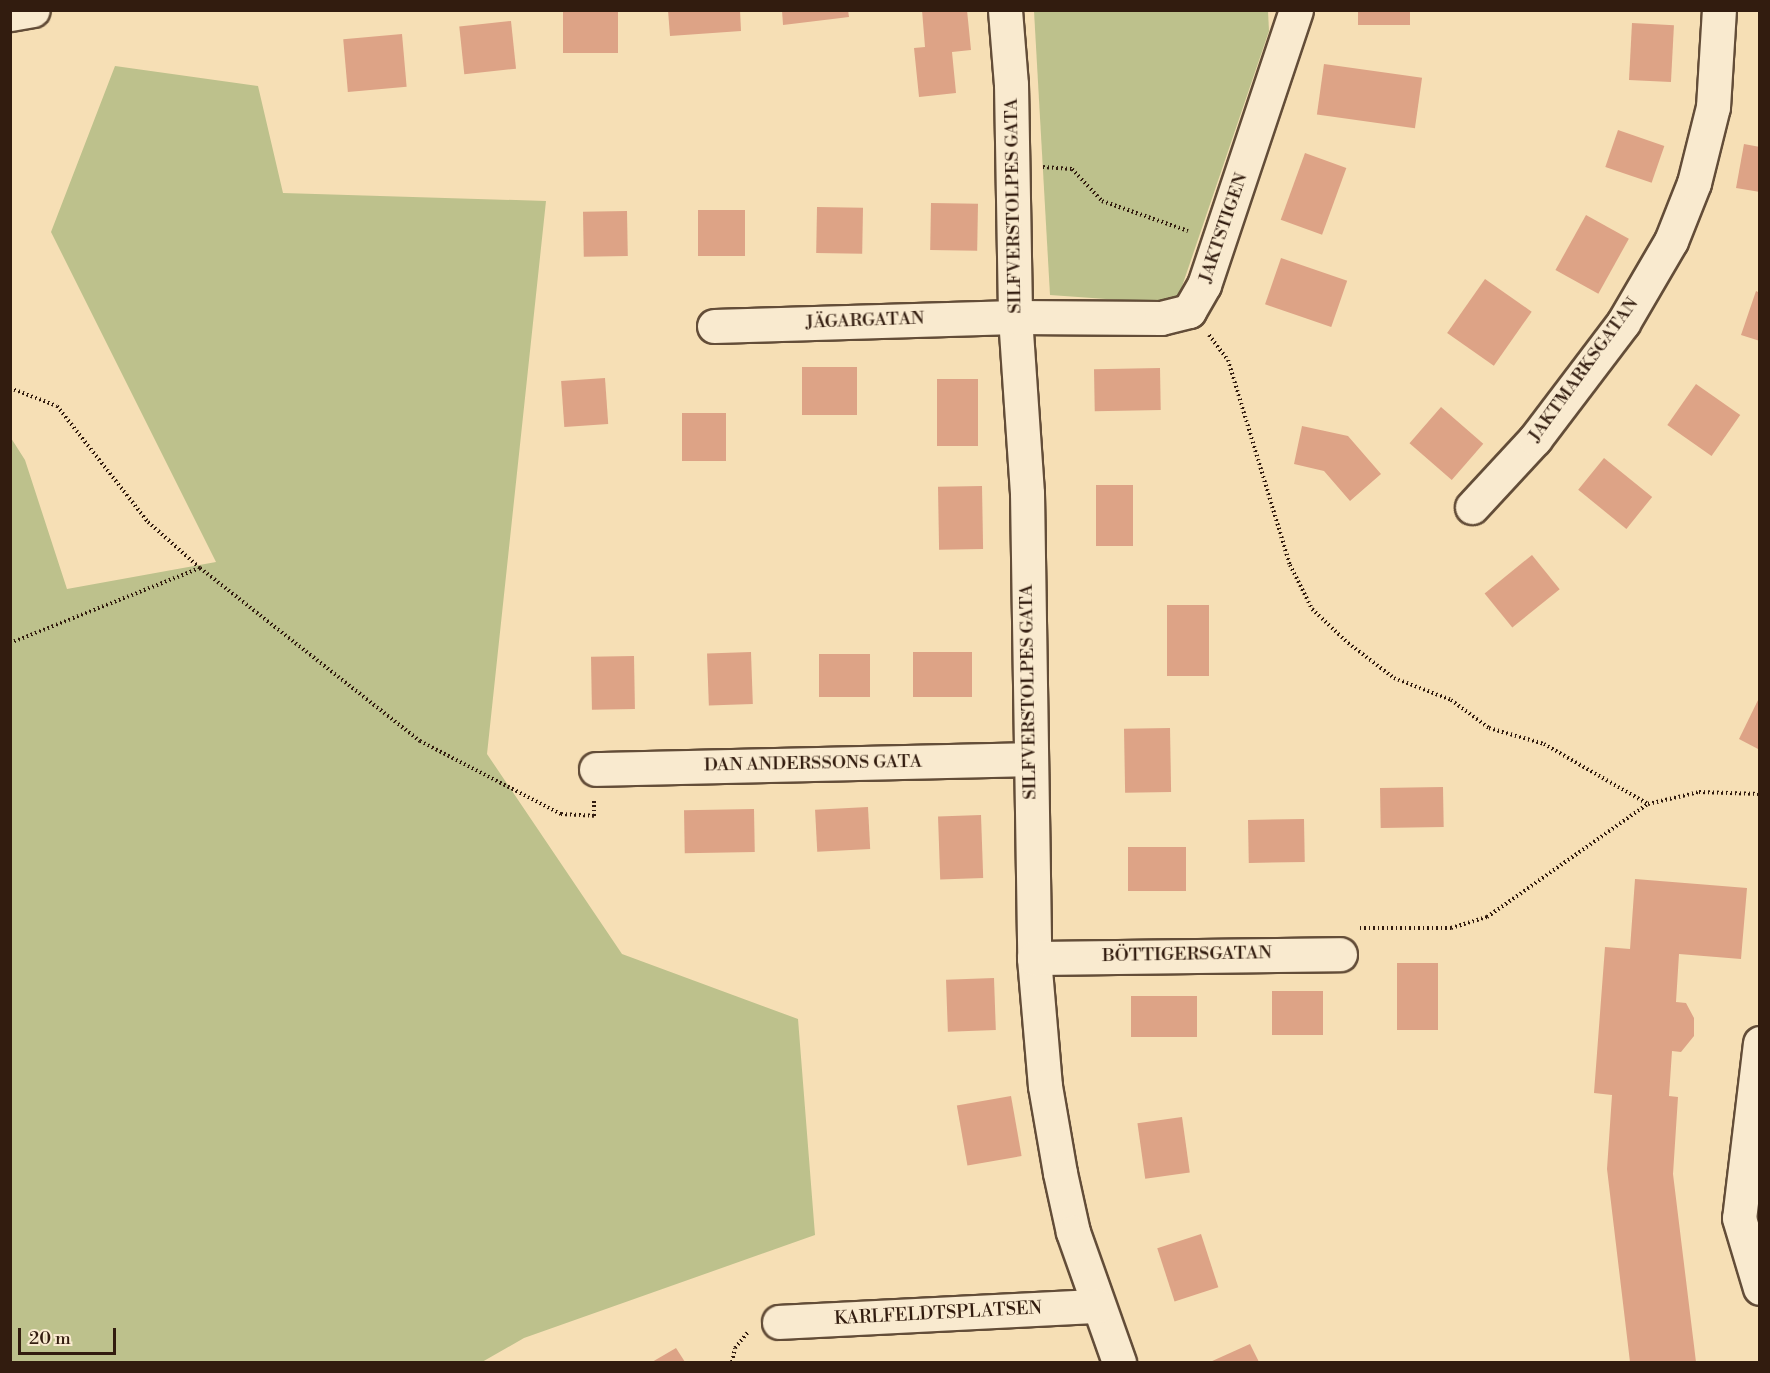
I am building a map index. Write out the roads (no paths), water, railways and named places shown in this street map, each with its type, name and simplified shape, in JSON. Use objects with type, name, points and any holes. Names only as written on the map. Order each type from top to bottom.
[{"type":"street","points":[[10,14],[33,10]]},
{"type":"street","name":"SILFVERSTOLPES GATA","points":[[1005,10],[1013,164],[1016,317],[1027,493],[1034,958],[1045,1086],[1060,1173],[1073,1232],[1119,1362]]},
{"type":"street","name":"JAKTSTIGEN","points":[[1016,317],[1161,318],[1189,311],[1204,285],[1296,10]]},
{"type":"street","name":"JAKTMARKSGATAN","points":[[1472,507],[1535,439],[1616,332],[1671,241],[1694,183],[1713,106],[1719,10]]},
{"type":"street","name":"JÄGARGATAN","points":[[714,326],[1016,317]]},
{"type":"street","name":"DAN ANDERSSONS GATA","points":[[596,769],[1030,759]]},
{"type":"street","name":"BÖTTIGERSGATAN","points":[[1034,958],[1349,941]]},
{"type":"street","points":[[1760,1043],[1740,1218],[1760,1288]]},
{"type":"street","name":"KARLFELDTSPLATSEN","points":[[779,1322],[1098,1306]]}]
